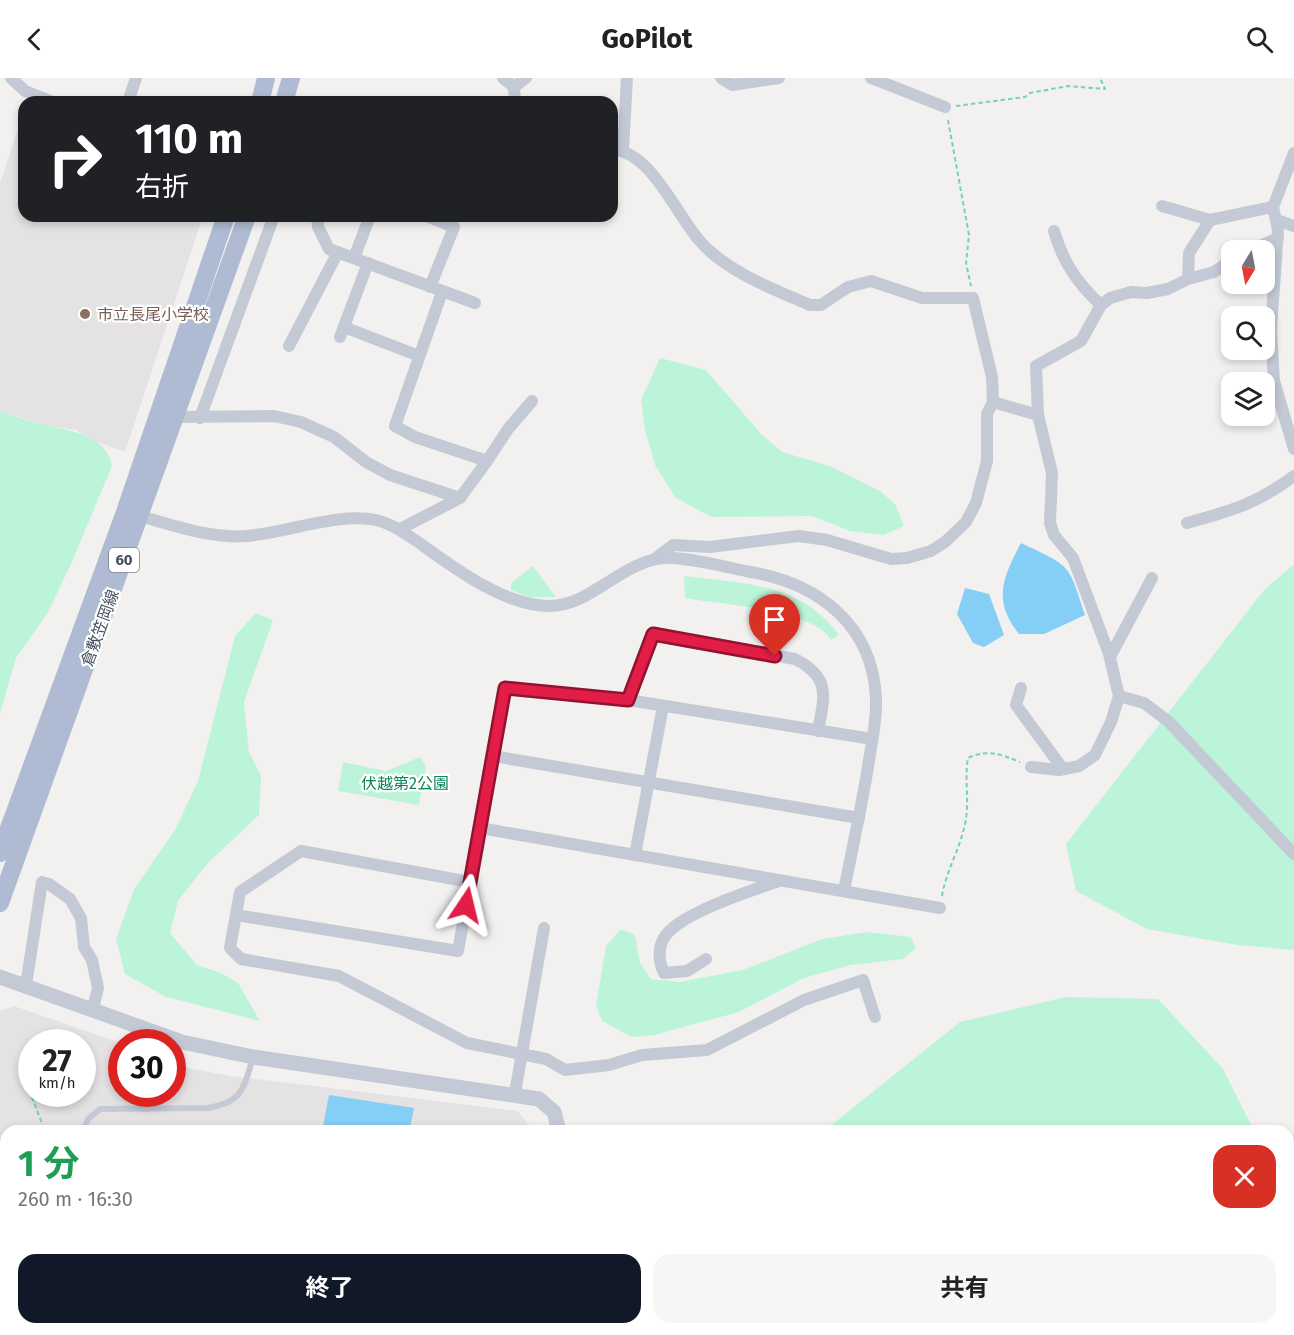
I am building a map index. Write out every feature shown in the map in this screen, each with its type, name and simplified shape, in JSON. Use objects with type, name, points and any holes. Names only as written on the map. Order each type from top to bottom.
[{"type":"main road","points":[[262,96],[266,78]]},
{"type":"main road","points":[[286,96],[291,78]]},
{"type":"main road","name":"倉敷笠岡線","points":[[0,903],[132,514],[224,222]]},
{"type":"main road","name":"倉敷笠岡線","points":[[0,853],[132,514],[177,417],[245,222]]},
{"type":"street","points":[[11,78],[25,92],[36,96]]},
{"type":"street","points":[[131,96],[136,78]]},
{"type":"street","points":[[503,78],[514,87],[515,96]]},
{"type":"street","points":[[514,87],[526,78]]},
{"type":"street","points":[[618,143],[627,78]]},
{"type":"street","points":[[721,78],[732,85],[779,78]]},
{"type":"street","points":[[871,78],[945,107]]},
{"type":"street","points":[[618,150],[642,162],[698,240],[710,251],[735,268],[810,305],[821,305],[848,287],[871,281],[922,298],[974,298],[992,377],[993,402],[987,414],[987,461],[976,503],[966,522],[931,551],[907,558],[891,559],[828,540],[799,536],[710,547],[673,545],[652,560]]},
{"type":"street","points":[[1294,153],[1273,207],[1278,220],[1278,238],[1271,329],[1274,381],[1294,449]]},
{"type":"street","points":[[1162,206],[1210,220],[1273,207]]},
{"type":"street","points":[[1188,279],[1189,254],[1210,220]]},
{"type":"street","points":[[1278,220],[1294,226]]},
{"type":"street","points":[[200,418],[272,222]]},
{"type":"street","points":[[318,222],[323,240],[329,249],[475,303]]},
{"type":"street","points":[[354,258],[368,222]]},
{"type":"street","points":[[441,222],[454,227],[419,356],[395,426],[415,437],[487,461]]},
{"type":"street","points":[[1054,231],[1060,253],[1072,275],[1101,306]]},
{"type":"street","points":[[1274,240],[1278,238]]},
{"type":"street","points":[[289,346],[338,252]]},
{"type":"street","points":[[368,263],[342,332],[419,356]]},
{"type":"street","points":[[1031,767],[1063,769],[1079,766],[1095,755],[1111,722],[1119,696],[1110,657],[1073,558],[1054,536],[1050,523],[1052,473],[1038,415],[1036,366],[1081,341],[1101,306],[1110,298],[1131,292],[1147,293],[1168,289],[1221,267]]},
{"type":"street","points":[[400,529],[460,498],[508,429],[532,401]]},
{"type":"street","points":[[993,402],[1038,415]]},
{"type":"street","points":[[177,417],[274,416],[301,422],[334,437],[366,462],[390,475],[460,498]]},
{"type":"street","points":[[1187,523],[1242,508],[1266,497],[1294,476]]},
{"type":"street","points":[[132,514],[227,537],[263,534],[351,519],[377,520],[400,529],[504,597],[530,605],[552,606],[574,601],[625,570],[652,560],[666,558],[795,582],[830,604],[853,628],[870,662],[876,699],[859,818],[844,891]]},
{"type":"street","points":[[1110,657],[1152,578]]},
{"type":"street","points":[[628,700],[653,634],[795,659],[804,663],[813,669],[825,691],[818,731]]},
{"type":"street","points":[[236,915],[458,951],[505,688],[628,700],[872,739]]},
{"type":"street","points":[[1021,688],[1016,705],[1063,769]]},
{"type":"street","points":[[1119,696],[1144,703],[1167,721],[1294,854]]},
{"type":"street","points":[[635,855],[663,706]]},
{"type":"street","points":[[493,756],[859,818]]},
{"type":"street","points":[[480,828],[940,908]]},
{"type":"street","points":[[470,882],[301,851],[240,892],[230,948],[241,959],[339,976],[467,1043],[546,1059],[565,1070],[609,1065],[642,1055],[707,1050],[804,1000],[863,980],[875,1017]]},
{"type":"street","points":[[706,959],[687,971],[664,973],[658,961],[664,937],[697,912],[780,880]]},
{"type":"street","points":[[26,985],[42,882],[49,884],[70,899],[81,918],[84,947],[92,960],[98,988],[93,1008]]},
{"type":"street","points":[[515,1093],[544,928]]},
{"type":"street","points":[[0,977],[93,1008],[182,1042],[253,1057],[515,1093],[539,1099],[554,1112],[557,1125]]},
{"type":"lane","points":[[85,1125],[88,1119],[100,1109],[208,1108],[225,1105],[242,1094],[253,1057]]},
{"type":"path","points":[[974,298],[966,263],[969,235],[945,107],[1025,97],[1030,93],[1068,86],[1105,89],[1100,78]]},
{"type":"path","points":[[940,908],[949,868],[965,826],[969,798],[964,777],[968,758],[981,752],[994,752],[1031,767]]},
{"type":"path","points":[[36,1107],[43,1125]]},
{"type":"shaded area","name":"市立長尾小学校","points":[[18,130],[18,222],[201,222],[125,452],[97,442],[76,430],[44,425],[0,411],[0,183]]},
{"type":"shaded area","points":[[14,1006],[81,1029],[18,1029],[18,1107],[96,1107],[96,1034],[108,1039],[108,1107],[186,1107],[186,1067],[231,1076],[518,1111],[528,1125],[0,1125],[0,1011]]},
{"type":"green space","points":[[660,358],[706,370],[761,434],[782,452],[830,466],[880,491],[895,504],[904,526],[884,535],[850,531],[812,516],[711,517],[676,498],[655,465],[645,430],[641,400]]},
{"type":"green space","points":[[0,411],[86,436],[103,447],[112,466],[71,564],[47,614],[16,658],[0,713]]},
{"type":"green space","points":[[1294,564],[1294,950],[1237,945],[1147,929],[1076,891],[1066,844],[1264,590]]},
{"type":"green space","points":[[533,566],[556,597],[529,597],[511,590],[511,583]]},
{"type":"green space","points":[[684,576],[749,584],[789,595],[824,618],[839,635],[831,640],[822,630],[787,615],[685,598]]},
{"type":"green space","points":[[256,613],[273,620],[244,702],[249,752],[261,776],[259,815],[207,864],[178,901],[170,933],[197,965],[221,973],[238,983],[260,1021],[166,997],[125,974],[116,939],[134,889],[175,830],[198,781],[235,636]]},
{"type":"green space","name":"伏越第2公園","points":[[420,757],[426,766],[419,805],[338,791],[343,762],[386,771]]},
{"type":"green space","points":[[621,929],[635,935],[640,963],[651,979],[679,982],[743,970],[822,939],[867,932],[911,937],[916,948],[903,959],[851,965],[804,978],[739,1012],[654,1035],[632,1037],[602,1021],[596,1006],[606,946]]},
{"type":"green space","points":[[1066,997],[1158,999],[1223,1069],[1251,1125],[831,1125],[960,1022]]},
{"type":"water","points":[[1021,543],[1059,562],[1065,568],[1075,585],[1085,615],[1044,634],[1019,634],[1005,611],[1003,589],[1009,567]]},
{"type":"water","points":[[965,588],[989,594],[1004,635],[984,647],[973,643],[957,614]]},
{"type":"water","points":[[329,1095],[414,1108],[411,1125],[323,1125]]},
{"type":"place","name":"市立長尾小学校","points":[[85,314]]},
{"type":"route","points":[[466,905],[505,688],[628,700],[653,634],[775,656]]}]
